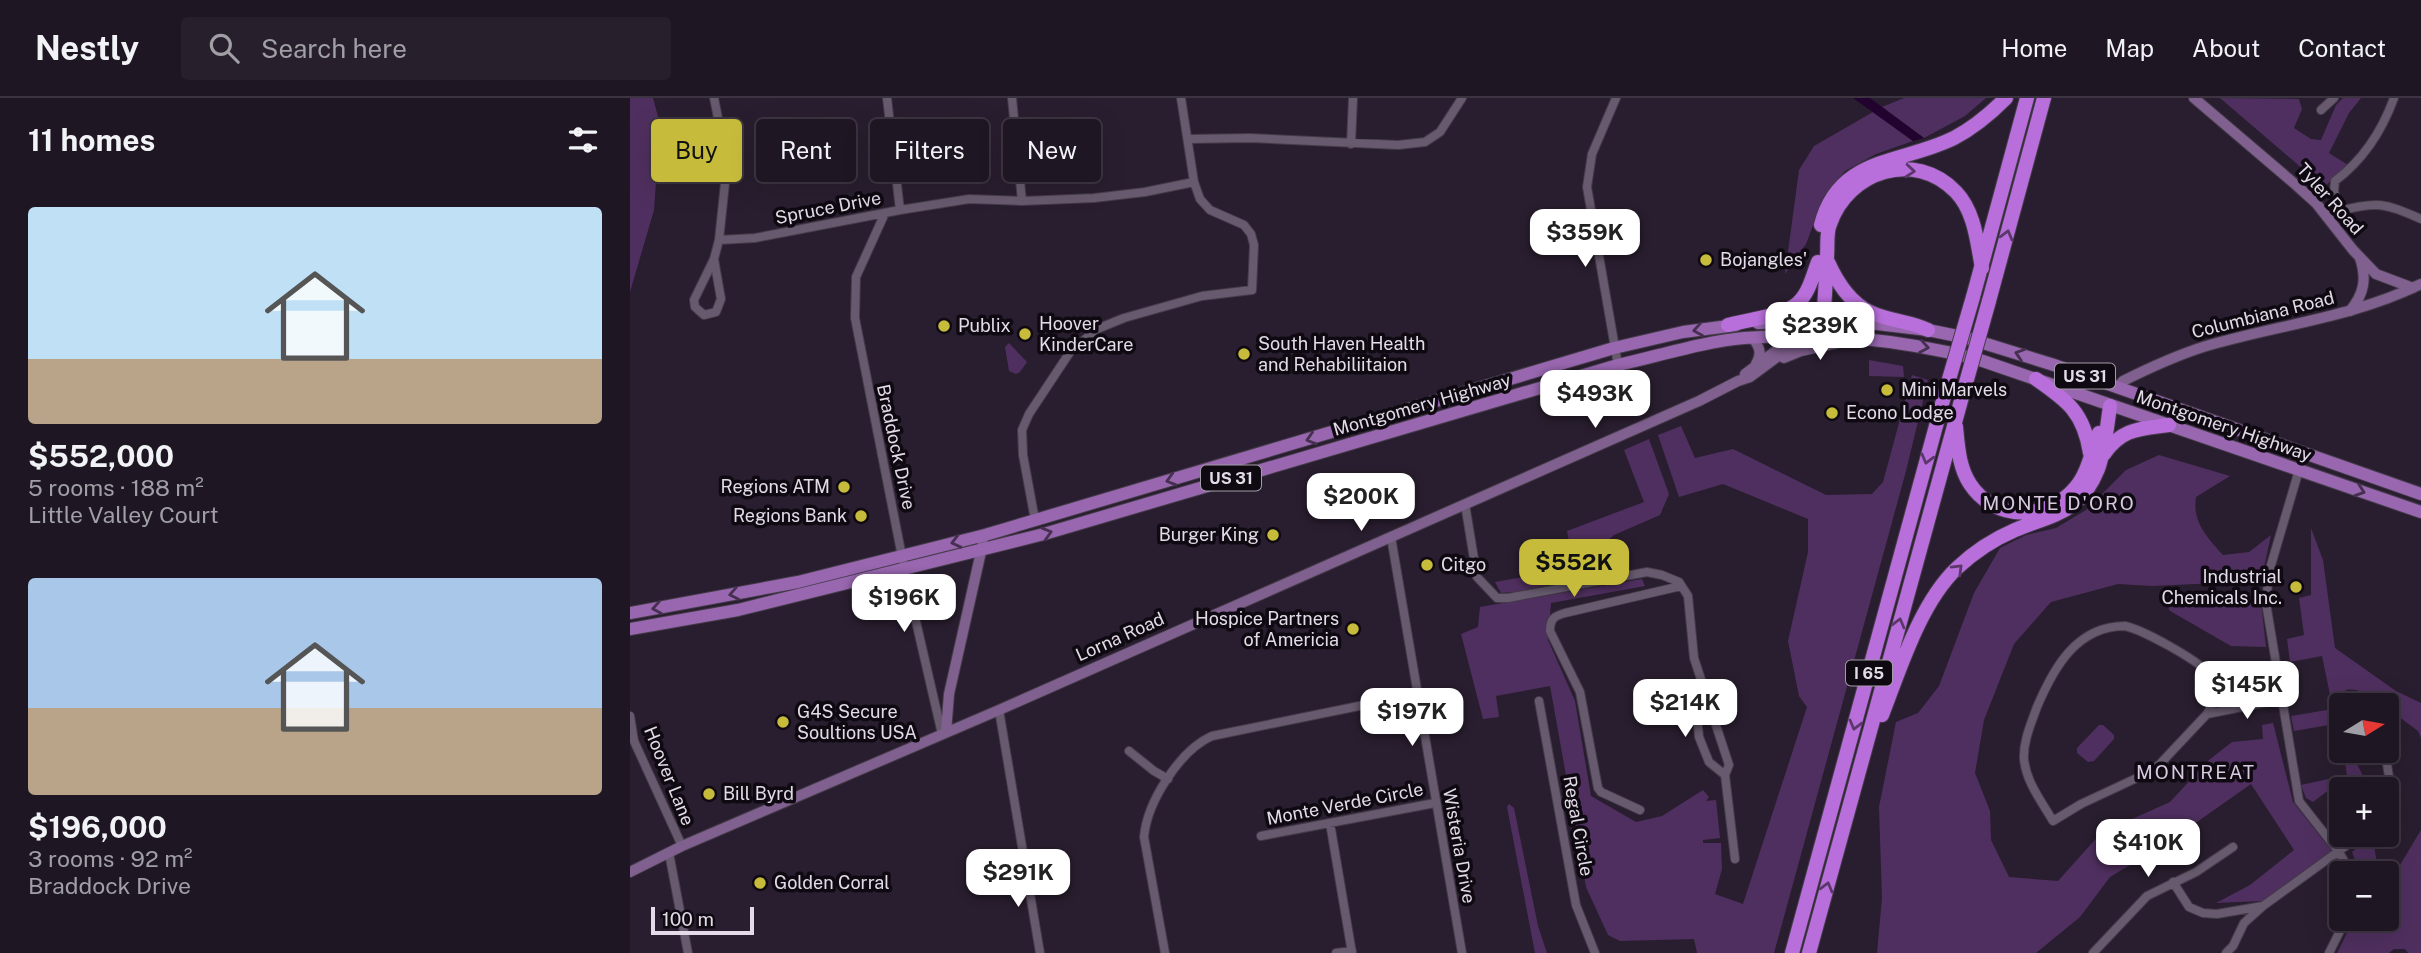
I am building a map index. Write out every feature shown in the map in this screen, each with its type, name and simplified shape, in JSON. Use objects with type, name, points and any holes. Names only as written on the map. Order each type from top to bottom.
[{"type":"highway","points":[[1928,330],[1870,312],[1844,291],[1823,261],[1820,229],[1823,217],[1832,197],[1847,180],[1876,164],[1953,138],[1978,123],[2006,98]]},
{"type":"highway","name":"I 65","points":[[1793,953],[2027,98]]},
{"type":"highway","name":"I 65","points":[[1809,953],[2044,98]]},
{"type":"highway","points":[[1819,321],[1823,261],[1829,226],[1850,189],[1875,174],[1896,170],[1922,172],[1943,181],[1957,194],[1973,223],[1982,268]]},
{"type":"highway","points":[[1728,326],[1780,312],[1798,303],[1823,261]]},
{"type":"highway","points":[[2036,379],[2066,400],[2075,411],[2096,457]]},
{"type":"highway","points":[[1855,783],[1900,668],[1920,625],[1943,586],[1975,552],[1995,540],[2067,509],[2078,500],[2091,482],[2110,406]]},
{"type":"highway","points":[[1955,420],[1960,459],[1969,483],[1993,505],[2020,513],[2045,510],[2065,499],[2096,457],[2126,432],[2169,425]]},
{"type":"main road","name":"Montgomery Highway","points":[[630,613],[798,582],[985,535],[1614,348],[1683,332],[1728,326],[1819,321],[1928,330],[1993,345],[2421,494]]},
{"type":"main road","points":[[1803,335],[1819,321]]},
{"type":"main road","name":"Montgomery Highway","points":[[630,629],[738,610],[905,570],[1339,448],[1618,365],[1691,347],[1754,338],[1803,335],[1862,338],[1939,349],[1977,359],[2421,512]]},
{"type":"main road","points":[[2110,406],[2117,388]]},
{"type":"street","points":[[714,98],[724,148],[725,183],[719,240],[714,259],[694,300],[695,307],[704,315],[716,312],[722,299],[714,259]]},
{"type":"street","points":[[887,98],[900,210]]},
{"type":"street","points":[[1012,98],[1022,201]]},
{"type":"street","points":[[1035,520],[1023,455],[1022,430],[1029,414],[1070,352],[1097,329],[1130,316],[1202,296],[1252,290],[1254,245],[1251,234],[1244,225],[1210,210],[1200,199],[1181,98]]},
{"type":"street","points":[[1350,144],[1353,98]]},
{"type":"street","points":[[1188,139],[1250,138],[1398,145],[1425,142],[1440,132],[1462,98]]},
{"type":"street","points":[[1616,98],[1592,154],[1587,187],[1618,365]]},
{"type":"street","name":"Tyler Road","points":[[2194,98],[2296,185],[2376,274],[2418,288]]},
{"type":"street","points":[[2321,110],[2334,98]]},
{"type":"street","points":[[2339,211],[2334,191],[2335,181],[2354,167],[2367,149],[2382,126],[2393,98]]},
{"type":"street","name":"Spruce Drive","points":[[719,240],[755,238],[969,199],[1022,201],[1094,198],[1195,182]]},
{"type":"street","points":[[2331,223],[2339,211],[2374,204],[2390,205],[2421,219]]},
{"type":"street","name":"Braddock Drive","points":[[885,213],[856,277],[855,318],[905,570],[944,733]]},
{"type":"street","points":[[2350,311],[2364,287],[2364,269],[2360,258]]},
{"type":"street","name":"Columbiana Road","points":[[2117,388],[2123,381],[2147,369],[2205,347],[2331,318],[2418,288]]},
{"type":"street","name":"Lorna Road","points":[[630,872],[682,846],[999,710],[1699,401],[1750,377],[1772,363],[1803,335]]},
{"type":"street","name":"Lorna Road","points":[[1738,381],[1755,365],[1803,335]]},
{"type":"street","points":[[1754,338],[1761,355],[1755,365]]},
{"type":"street","points":[[1772,363],[1822,345],[1862,338]]},
{"type":"street","points":[[2304,453],[2267,585],[2266,603],[2299,801],[2344,861]]},
{"type":"street","points":[[1465,504],[1477,577],[1497,598],[1647,572],[1679,582],[1688,596],[1694,659],[1730,765],[1725,775],[1735,859]]},
{"type":"street","points":[[944,733],[950,687],[985,535]]},
{"type":"street","name":"Wisteria Drive","points":[[1391,537],[1462,953]]},
{"type":"street","points":[[1640,810],[1601,792],[1598,788],[1580,692],[1550,631],[1550,622],[1555,615],[1565,612],[1681,586]]},
{"type":"street","points":[[2125,626],[2137,629],[2199,664],[2207,672],[2215,690],[2216,698],[2207,714],[2150,772],[2081,804],[2053,821],[2034,791],[2026,771],[2026,736],[2047,684],[2058,666],[2082,640],[2104,628],[2125,626]]},
{"type":"street","points":[[2215,690],[2278,678]]},
{"type":"street","points":[[1704,691],[1696,706],[1699,737],[1709,762],[1725,775]]},
{"type":"street","points":[[1165,953],[1144,836],[1150,808],[1193,747],[1212,736],[1418,694]]},
{"type":"street","points":[[2207,714],[2282,699]]},
{"type":"street","name":"Regal Circle","points":[[1539,701],[1576,905],[1595,953]]},
{"type":"street","points":[[999,710],[1040,953]]},
{"type":"street","name":"Hoover Lane","points":[[630,716],[634,741],[682,846]]},
{"type":"street","points":[[1129,751],[1168,779]]},
{"type":"street","name":"Monte Verde Circle","points":[[1261,836],[1436,803]]},
{"type":"street","points":[[1330,823],[1352,952],[1336,953]]},
{"type":"street","points":[[2093,953],[2147,896],[2196,872],[2233,847]]},
{"type":"street","points":[[2226,953],[2233,946],[2244,923],[2263,906],[2345,847]]},
{"type":"street","points":[[668,853],[688,953]]},
{"type":"street","points":[[2173,883],[2189,907],[2203,913],[2217,914],[2263,906]]},
{"type":"street","points":[[2329,953],[2340,931]]},
{"type":"shaded area","points":[[630,98],[653,98],[659,119],[651,119],[651,182],[656,182],[654,210],[630,292]]},
{"type":"shaded area","points":[[1853,98],[1870,98],[1924,138],[1913,141]]},
{"type":"shaded area","points":[[1904,98],[1986,98],[1965,116],[1924,138],[1882,107]]},
{"type":"shaded area","points":[[2220,98],[2299,99],[2302,109],[2294,128],[2311,139],[2321,140],[2336,105],[2343,98],[2361,98],[2349,113],[2329,153],[2348,165],[2324,187]]},
{"type":"shaded area","points":[[1873,112],[1913,141],[1876,154],[1845,171],[1824,196],[1806,244],[1785,274],[1799,170],[1814,146]]},
{"type":"shaded area","points":[[1009,343],[1027,362],[1016,374],[1009,371],[1005,347]]},
{"type":"shaded area","points":[[1869,360],[1903,366],[1904,377],[1869,376]]},
{"type":"shaded area","points":[[1912,375],[1928,380],[1906,471],[1774,953],[1697,953],[1694,939],[1620,941],[1608,935],[1586,887],[1550,686],[1496,696],[1499,717],[1483,719],[1461,634],[1478,627],[1480,607],[1642,579],[1645,586],[1551,603],[1548,640],[1575,701],[1591,796],[1636,822],[1662,816],[1703,790],[1709,797],[1706,801],[1716,800],[1720,838],[1703,840],[1703,843],[1721,843],[1722,869],[1715,894],[1743,904],[1807,707],[1799,696],[1788,641],[1808,552],[1808,519],[1723,484],[1679,497],[1658,435],[1681,426],[1695,458],[1733,449],[1826,495],[1872,494],[1883,482]]},
{"type":"shaded area","points":[[1649,439],[1669,494],[1660,515],[1614,535],[1597,551],[1600,574],[1501,593],[1495,582],[1574,568],[1567,531],[1644,502],[1624,450]]},
{"type":"shaded area","points":[[2159,455],[2230,476],[2196,497],[2196,514],[2206,535],[2223,555],[2249,552],[2271,535],[2261,581],[2152,586],[2118,584],[2051,602],[2014,644],[1984,720],[1975,773],[1990,811],[1991,840],[2009,877],[2058,881],[2101,833],[2170,802],[2209,760],[2232,742],[2263,739],[2262,725],[2273,723],[2293,802],[2332,851],[2262,901],[2216,903],[2250,885],[2294,850],[2251,784],[2170,841],[2110,877],[2080,917],[2036,953],[1877,953],[1882,898],[1879,807],[1896,722],[1918,713],[1939,686],[1974,593],[2000,548],[2026,535],[2056,528],[2086,510],[2126,470]]},
{"type":"shaded area","points":[[2311,528],[2323,560],[2335,648],[2396,691],[2421,703],[2421,738],[2418,731],[2399,717],[2399,693],[2346,690],[2344,693],[2330,693],[2322,656],[2290,662],[2287,639],[2304,635],[2299,598],[2311,595]]},
{"type":"shaded area","points":[[2260,593],[2266,647],[2231,646],[2170,611],[2162,595],[2240,595]]},
{"type":"shaded area","points":[[2329,710],[2329,725],[2294,731],[2291,716]]},
{"type":"shaded area","points":[[2099,725],[2103,725],[2114,735],[2114,739],[2094,761],[2088,762],[2077,753],[2077,748]]},
{"type":"shaded area","points":[[2345,763],[2358,763],[2364,777],[2338,777],[2347,775]]},
{"type":"shaded area","points":[[2329,779],[2329,790],[2313,802],[2306,798],[2301,785]]},
{"type":"shaded area","points":[[1509,804],[1514,808],[1538,926],[1547,953],[1535,953],[1507,807]]},
{"type":"shaded area","points":[[2421,830],[2421,953],[2394,949],[2389,953],[2337,953],[2348,931],[2399,931],[2399,867]]},
{"type":"shaded area","points":[[2358,847],[2374,847],[2376,861],[2355,861],[2352,852]]},
{"type":"place","name":"Bojangles'","points":[[1706,260]]},
{"type":"place","name":"Publix","points":[[944,326]]},
{"type":"place","name":"Hoover KinderCare","points":[[1025,334]]},
{"type":"place","name":"South Haven Health and Rehabiliitaion","points":[[1244,354]]},
{"type":"place","name":"Mini Marvels","points":[[1887,390]]},
{"type":"place","name":"Econo Lodge","points":[[1832,413]]},
{"type":"place","name":"Regions ATM","points":[[844,487]]},
{"type":"place","name":"Regions Bank","points":[[861,516]]},
{"type":"place","name":"Burger King","points":[[1273,535]]},
{"type":"place","name":"Citgo","points":[[1427,565]]},
{"type":"place","name":"Industrial Chemicals Inc.","points":[[2296,587]]},
{"type":"place","name":"Hospice Partners of Americia","points":[[1353,629]]},
{"type":"place","name":"G4S Secure Soultions USA","points":[[783,722]]},
{"type":"place","name":"Bill Byrd","points":[[709,794]]},
{"type":"place","name":"Golden Corral","points":[[760,883]]},
{"type":"district","name":"MONTE D'ORO","points":[[2059,503]]},
{"type":"district","name":"MONTREAT","points":[[2196,772]]}]
